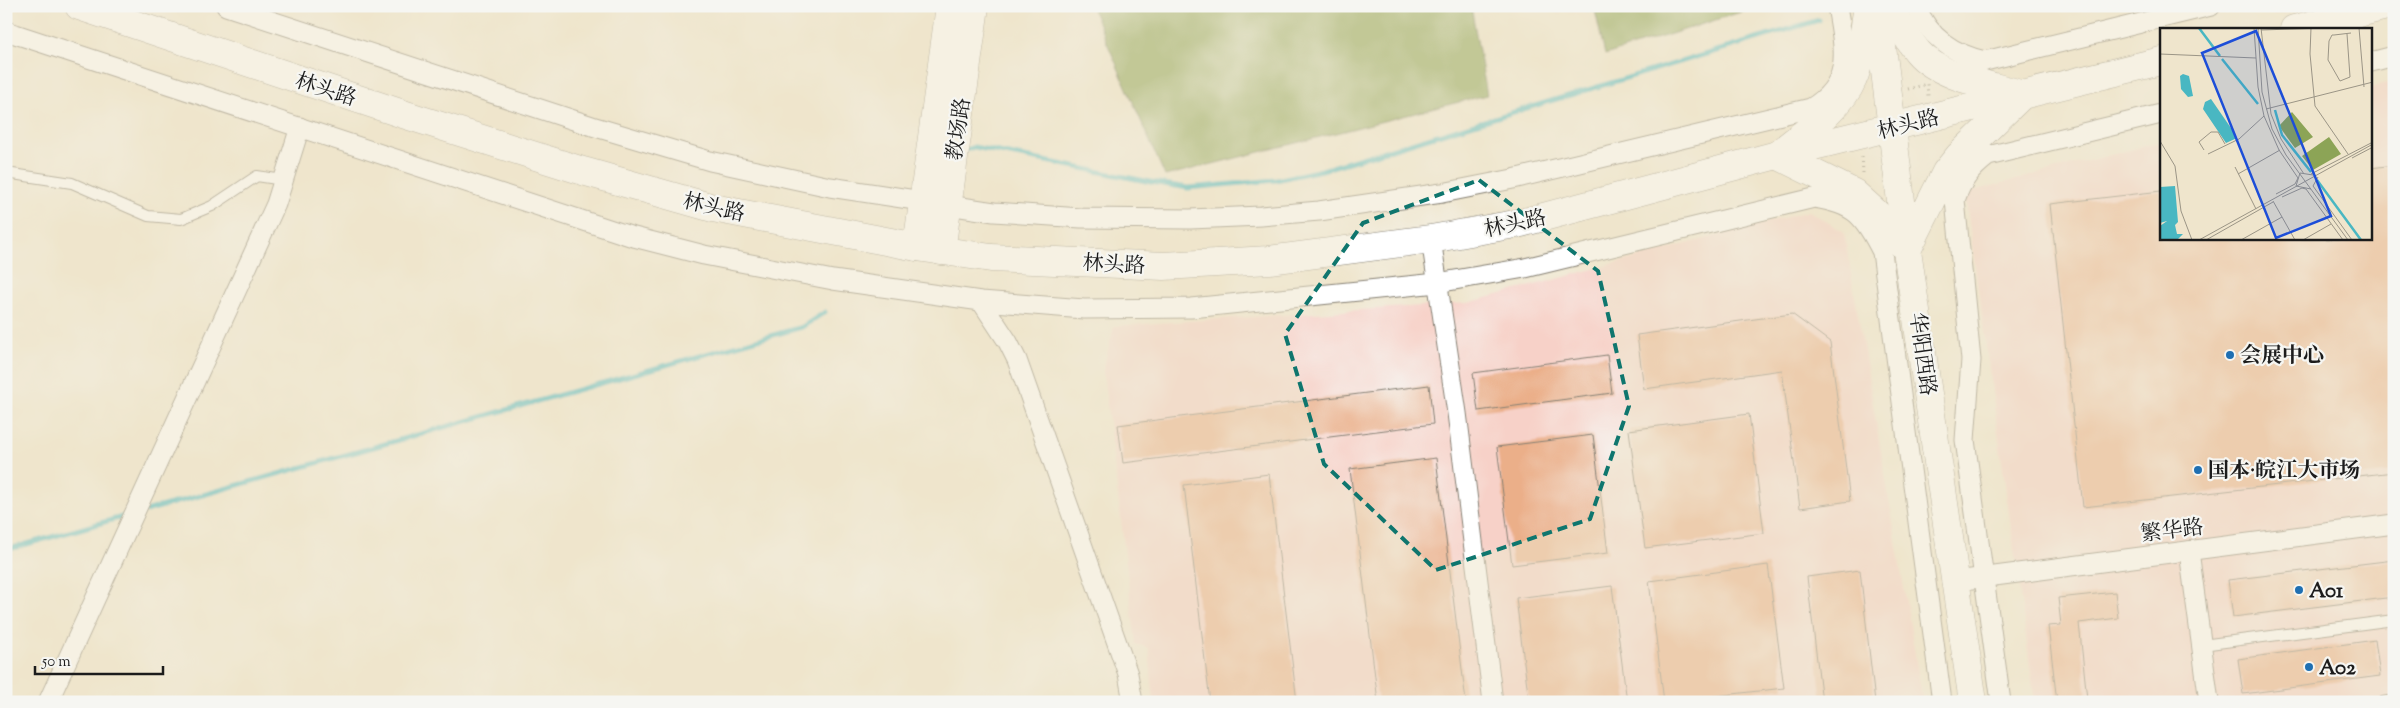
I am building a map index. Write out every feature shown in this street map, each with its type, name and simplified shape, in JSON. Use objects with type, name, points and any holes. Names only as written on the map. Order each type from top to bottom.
[{"type":"main road","name":"林头路","points":[[79,6],[406,115],[592,174],[713,208],[929,249],[991,258],[1164,266],[1269,260],[1431,239],[1521,223],[1777,155],[2160,61]]},
{"type":"main road","name":"教场路","points":[[929,249],[935,203],[950,6]]},
{"type":"main road","name":"教场路","points":[[935,203],[975,6]]},
{"type":"main road","points":[[1868,6],[1854,76],[1847,92],[1831,109],[1777,155],[1854,193],[1876,213],[1907,250],[1946,172],[1959,156],[2022,95],[1958,76],[1919,54],[1889,6]]},
{"type":"main road","name":"华阳西路","points":[[1877,6],[1907,250],[1973,702]]},
{"type":"main road","points":[[2298,28],[2387,6]]},
{"type":"street","points":[[226,6],[592,126],[710,161],[821,185],[994,212],[1081,218],[1190,220],[1319,211],[1442,193],[1513,179],[1811,108],[1826,100],[1842,75],[1845,57],[1837,6]]},
{"type":"street","points":[[1916,6],[1936,38],[1952,51],[1985,61],[2211,6]]},
{"type":"street","points":[[6,31],[630,236],[686,250],[833,280],[981,301],[1084,309],[1191,308],[1437,283],[1525,268],[1814,198],[1849,207],[1871,231],[1882,252],[1942,702]]},
{"type":"street","points":[[2372,62],[2394,56]]},
{"type":"street","points":[[2001,702],[1965,440],[1971,360],[1955,222],[1955,200],[1961,183],[1974,167],[1988,156],[2160,114]]},
{"type":"street","points":[[48,702],[276,204],[300,127]]},
{"type":"street","points":[[1431,239],[1457,413],[1493,702]]},
{"type":"street","points":[[981,301],[1008,342],[1017,360],[1128,674],[1133,702]]},
{"type":"street","name":"繁华路","points":[[1956,581],[2394,524]]},
{"type":"street","points":[[2189,551],[2209,702]]},
{"type":"lane","points":[[6,173],[72,183],[148,216],[180,218],[212,206],[257,176],[283,180]]},
{"type":"lane","points":[[2202,645],[2394,620]]},
{"type":"lane","points":[[2383,702],[2394,700]]},
{"type":"highlighted area","points":[[1479,180],[1598,271],[1629,406],[1590,519],[1436,570],[1324,464],[1285,334],[1363,223]]},
{"type":"shaded area","name":"国本·皖江大市场","points":[[2394,82],[2394,702],[2035,702],[1965,193],[2160,142],[2160,240],[2372,240],[2372,88]]},
{"type":"shaded area","points":[[1809,211],[1844,232],[1923,702],[1154,702],[1149,648],[1136,644],[1103,370],[1114,326],[1468,303]]},
{"type":"green space","points":[[1091,6],[1471,6],[1487,95],[1165,176]]},
{"type":"green space","points":[[1594,6],[1760,6],[1605,55]]},
{"type":"building","name":"会展中心","points":[[2394,165],[2394,472],[2083,507],[2050,204],[2160,191],[2160,240],[2372,240],[2372,168]]},
{"type":"building","points":[[1792,314],[1830,342],[1850,501],[1800,508],[1782,370],[1644,389],[1637,335]]},
{"type":"building","points":[[1607,355],[1612,393],[1478,411],[1473,373]]},
{"type":"building","points":[[1429,385],[1433,424],[1123,463],[1118,425]]},
{"type":"building","points":[[1749,414],[1764,533],[1645,548],[1629,430]]},
{"type":"building","points":[[1593,435],[1608,553],[1512,565],[1497,447]]},
{"type":"building","points":[[1436,458],[1466,702],[1378,702],[1350,469]]},
{"type":"building","points":[[1269,474],[1297,702],[1210,702],[1184,485]]},
{"type":"building","name":"A01","points":[[2394,560],[2394,597],[2233,617],[2228,580]]},
{"type":"building","points":[[1768,565],[1784,688],[1664,702],[1649,581]]},
{"type":"building","points":[[1860,570],[1875,702],[1822,702],[1807,577]]},
{"type":"building","points":[[1612,586],[1627,702],[1529,702],[1516,598]]},
{"type":"building","points":[[2115,592],[2118,618],[2079,623],[2087,699],[2057,702],[2048,626],[2061,625],[2058,598]]},
{"type":"building","name":"A02","points":[[2375,640],[2380,676],[2243,694],[2238,659]]},
{"type":"waterway","points":[[965,150],[974,147],[1188,188],[1276,180],[1322,170],[1819,20]]},
{"type":"waterway","points":[[142,512],[802,327],[825,312]]},
{"type":"waterway","points":[[6,550],[129,515]]},
{"type":"place","name":"会展中心","points":[[2230,355]]},
{"type":"place","name":"国本·皖江大市场","points":[[2198,470]]},
{"type":"place","name":"A01","points":[[2299,590]]},
{"type":"place","name":"A02","points":[[2309,667]]}]
